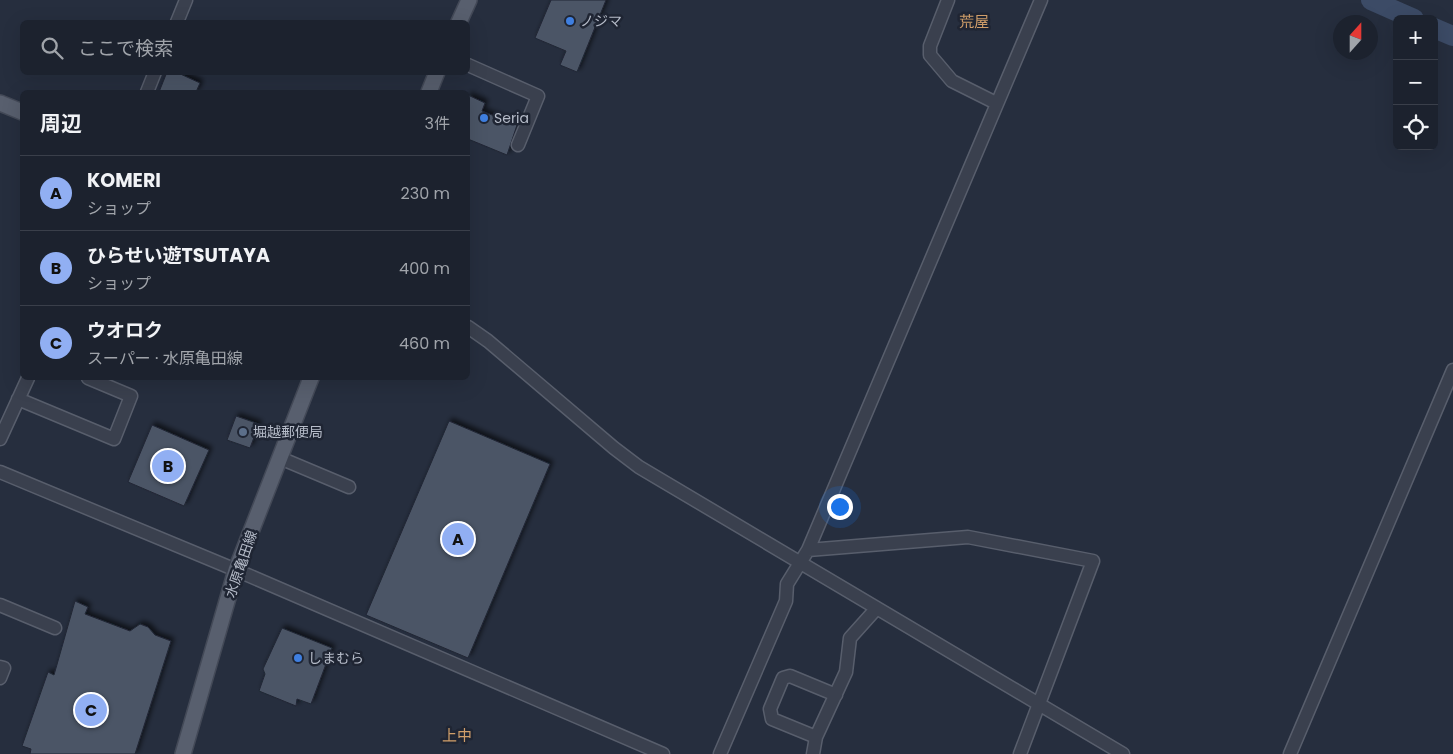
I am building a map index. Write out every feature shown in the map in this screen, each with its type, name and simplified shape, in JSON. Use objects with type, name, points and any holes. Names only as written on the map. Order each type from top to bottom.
[{"type":"main road","points":[[460,20],[469,0]]},
{"type":"main road","points":[[430,90],[436,75]]},
{"type":"main road","points":[[0,103],[20,111]]},
{"type":"main road","name":"水原亀田線","points":[[183,754],[236,570],[310,380]]},
{"type":"street","points":[[178,20],[186,0]]},
{"type":"street","points":[[948,0],[930,46],[930,55],[952,81],[996,103]]},
{"type":"street","points":[[720,754],[786,602],[787,584],[808,550],[1041,0]]},
{"type":"street","points":[[470,66],[538,96],[518,145]]},
{"type":"street","points":[[148,90],[154,75]]},
{"type":"street","points":[[470,328],[495,347],[639,467],[1123,754]]},
{"type":"street","points":[[1290,754],[1453,370]]},
{"type":"street","points":[[0,439],[27,380]]},
{"type":"street","points":[[18,399],[114,439],[131,396],[93,380]]},
{"type":"street","points":[[280,458],[349,487]]},
{"type":"street","points":[[0,472],[236,570],[663,754]]},
{"type":"street","points":[[808,550],[968,537],[1093,560],[1020,754]]},
{"type":"street","points":[[0,605],[55,628]]},
{"type":"street","points":[[812,754],[816,737],[846,672],[850,638],[876,609]]},
{"type":"street","points":[[0,667],[4,668],[0,678]]},
{"type":"street","points":[[816,737],[772,719],[770,709],[783,678],[790,676],[836,695]]},
{"type":"building","name":"ノジマ","points":[[551,0],[606,0],[577,72],[560,65],[566,51],[535,38]]},
{"type":"building","points":[[166,75],[183,75],[200,83],[197,90],[160,90]]},
{"type":"building","name":"Seria","points":[[470,96],[485,103],[482,111],[517,125],[507,155],[470,140]]},
{"type":"building","points":[[236,416],[259,424],[250,448],[227,440]]},
{"type":"building","points":[[449,421],[550,464],[468,658],[366,615]]},
{"type":"building","points":[[152,425],[209,450],[184,506],[128,482]]},
{"type":"building","points":[[75,601],[88,607],[85,614],[130,631],[140,624],[148,627],[155,635],[171,641],[135,754],[30,754],[31,749],[22,746],[48,672],[54,675]]},
{"type":"building","name":"しまむら","points":[[282,628],[332,648],[311,704],[297,699],[296,706],[259,691],[265,674],[263,669]]},
{"type":"waterway","points":[[1371,0],[1405,15]]},
{"type":"waterway","points":[[1438,30],[1453,36]]},
{"type":"place","name":"ノジマ","points":[[570,21]]},
{"type":"place","name":"Seria","points":[[484,118]]},
{"type":"place","name":"堀越郵便局","points":[[243,432]]},
{"type":"place","name":"ひらせい遊TSUTAYA","points":[[168,466]]},
{"type":"place","name":"KOMERI","points":[[458,539]]},
{"type":"place","name":"しまむら","points":[[298,658]]},
{"type":"place","name":"ウオロク","points":[[91,710]]},
{"type":"district","name":"荒屋","points":[[974,22]]},
{"type":"district","name":"上中","points":[[457,736]]}]
